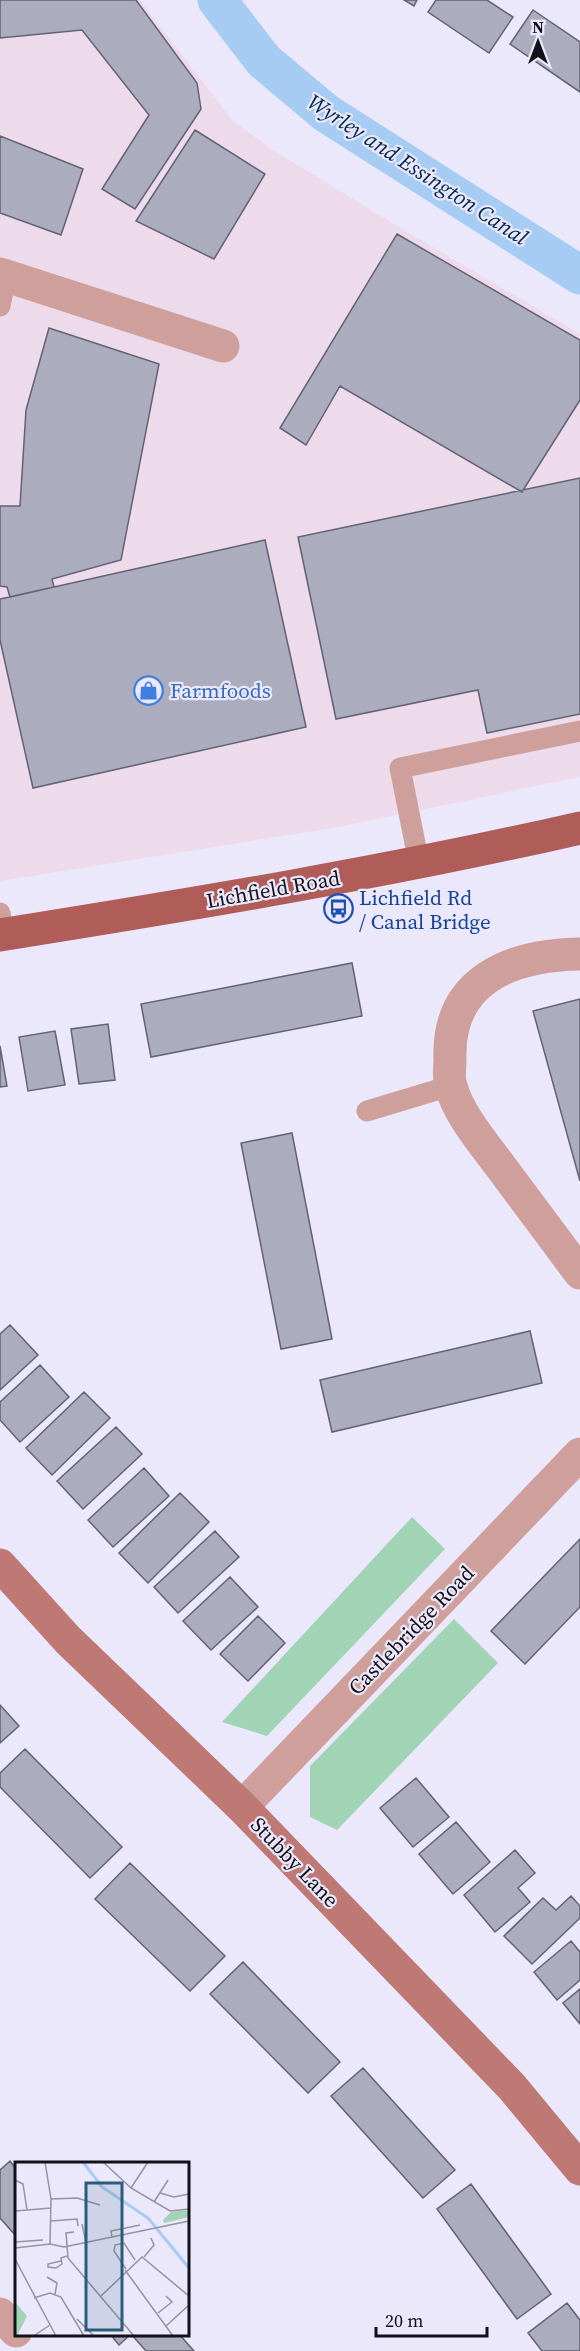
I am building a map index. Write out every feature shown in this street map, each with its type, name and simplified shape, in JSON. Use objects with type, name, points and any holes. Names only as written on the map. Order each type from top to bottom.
[{"type":"main road","name":"Lichfield Road","points":[[1,927],[220,899],[419,863],[580,828]]},
{"type":"street","points":[[2,286],[223,346]]},
{"type":"street","points":[[580,954],[536,958],[494,973],[469,992],[453,1019],[449,1045],[450,1086],[470,1125],[580,1273]]},
{"type":"street","name":"Castlebridge Road","points":[[242,1807],[580,1454]]},
{"type":"street","name":"Stubby Lane","points":[[0,1565],[68,1640],[242,1807],[512,2087],[580,2169]]},
{"type":"street","points":[[0,2314],[15,2330]]},
{"type":"street","points":[[22,2336],[36,2351]]},
{"type":"lane","points":[[419,863],[400,768],[580,730]]},
{"type":"lane","points":[[367,1111],[450,1086]]},
{"type":"shaded area","points":[[0,0],[140,0],[233,121],[273,150],[580,334],[580,777],[333,828],[0,881]]},
{"type":"green space","points":[[412,1517],[445,1549],[267,1736],[222,1722]]},
{"type":"green space","points":[[454,1619],[498,1663],[337,1830],[310,1817],[310,1766]]},
{"type":"building","points":[[0,0],[136,0],[197,83],[201,109],[135,209],[102,189],[149,115],[82,30],[0,38]]},
{"type":"building","points":[[404,0],[417,0],[414,6]]},
{"type":"building","points":[[436,0],[487,0],[513,17],[489,53],[428,12]]},
{"type":"building","points":[[533,10],[580,42],[580,92],[510,44]]},
{"type":"building","points":[[195,130],[265,174],[214,259],[136,221]]},
{"type":"building","points":[[0,136],[83,169],[61,235],[0,213]]},
{"type":"building","points":[[397,234],[580,340],[580,400],[522,492],[340,386],[306,445],[280,428]]},
{"type":"building","points":[[49,328],[159,364],[121,560],[52,579],[54,587],[10,597],[7,587],[0,586],[0,506],[20,506],[26,410]]},
{"type":"building","points":[[580,478],[580,714],[487,733],[478,690],[336,719],[298,537]]},
{"type":"building","points":[[265,540],[306,727],[33,788],[0,640],[0,599]]},
{"type":"building","points":[[352,963],[362,1016],[151,1057],[141,1004]]},
{"type":"building","points":[[580,999],[580,1181],[533,1011]]},
{"type":"building","points":[[108,1024],[115,1080],[79,1084],[71,1029]]},
{"type":"building","points":[[55,1031],[65,1085],[28,1091],[19,1037]]},
{"type":"building","points":[[0,1046],[7,1086],[0,1087]]},
{"type":"building","points":[[292,1133],[332,1339],[281,1349],[241,1143]]},
{"type":"building","points":[[10,1325],[38,1355],[0,1390],[0,1334]]},
{"type":"building","points":[[530,1331],[542,1383],[332,1432],[320,1380]]},
{"type":"building","points":[[40,1365],[69,1397],[20,1442],[0,1420],[0,1402]]},
{"type":"building","points":[[84,1392],[110,1418],[52,1475],[26,1448]]},
{"type":"building","points":[[116,1427],[142,1454],[83,1509],[57,1481]]},
{"type":"building","points":[[144,1468],[169,1496],[113,1547],[88,1520]]},
{"type":"building","points":[[180,1493],[209,1522],[148,1583],[119,1553]]},
{"type":"building","points":[[215,1531],[239,1557],[178,1613],[154,1587]]},
{"type":"building","points":[[580,1539],[580,1607],[525,1664],[491,1631]]},
{"type":"building","points":[[230,1577],[258,1607],[211,1650],[183,1621]]},
{"type":"building","points":[[258,1616],[285,1643],[248,1681],[220,1654]]},
{"type":"building","points":[[0,1705],[19,1726],[0,1743]]},
{"type":"building","points":[[25,1749],[122,1847],[90,1878],[0,1787],[0,1773]]},
{"type":"building","points":[[416,1778],[449,1817],[413,1847],[380,1808]]},
{"type":"building","points":[[456,1822],[490,1862],[453,1894],[419,1854]]},
{"type":"building","points":[[515,1850],[535,1873],[518,1888],[530,1902],[495,1932],[464,1895]]},
{"type":"building","points":[[130,1863],[225,1956],[190,1991],[95,1899]]},
{"type":"building","points":[[571,1896],[580,1906],[580,1918],[532,1964],[504,1936],[543,1898],[556,1910]]},
{"type":"building","points":[[571,1941],[580,1952],[580,1980],[557,2000],[534,1972]]},
{"type":"building","points":[[243,1962],[340,2062],[308,2093],[210,1994]]},
{"type":"building","points":[[580,1989],[580,2024],[563,2003]]},
{"type":"building","points":[[363,2068],[455,2170],[423,2198],[331,2096]]},
{"type":"building","points":[[10,2161],[15,2168],[15,2235],[0,2218],[0,2170]]},
{"type":"building","points":[[471,2184],[551,2294],[517,2319],[437,2209]]},
{"type":"building","points":[[567,2303],[580,2320],[580,2351],[542,2351],[528,2333]]},
{"type":"building","points":[[112,2336],[129,2336],[119,2345]]},
{"type":"building","points":[[133,2336],[181,2336],[194,2351],[146,2351]]},
{"type":"waterway","name":"Wyrley and Essington Canal","points":[[217,0],[264,61],[326,113],[580,275]]},
{"type":"place","name":"Farmfoods","points":[[149,690]]},
{"type":"place","name":"Lichfield Rd / Canal Bridge","points":[[338,909]]}]
